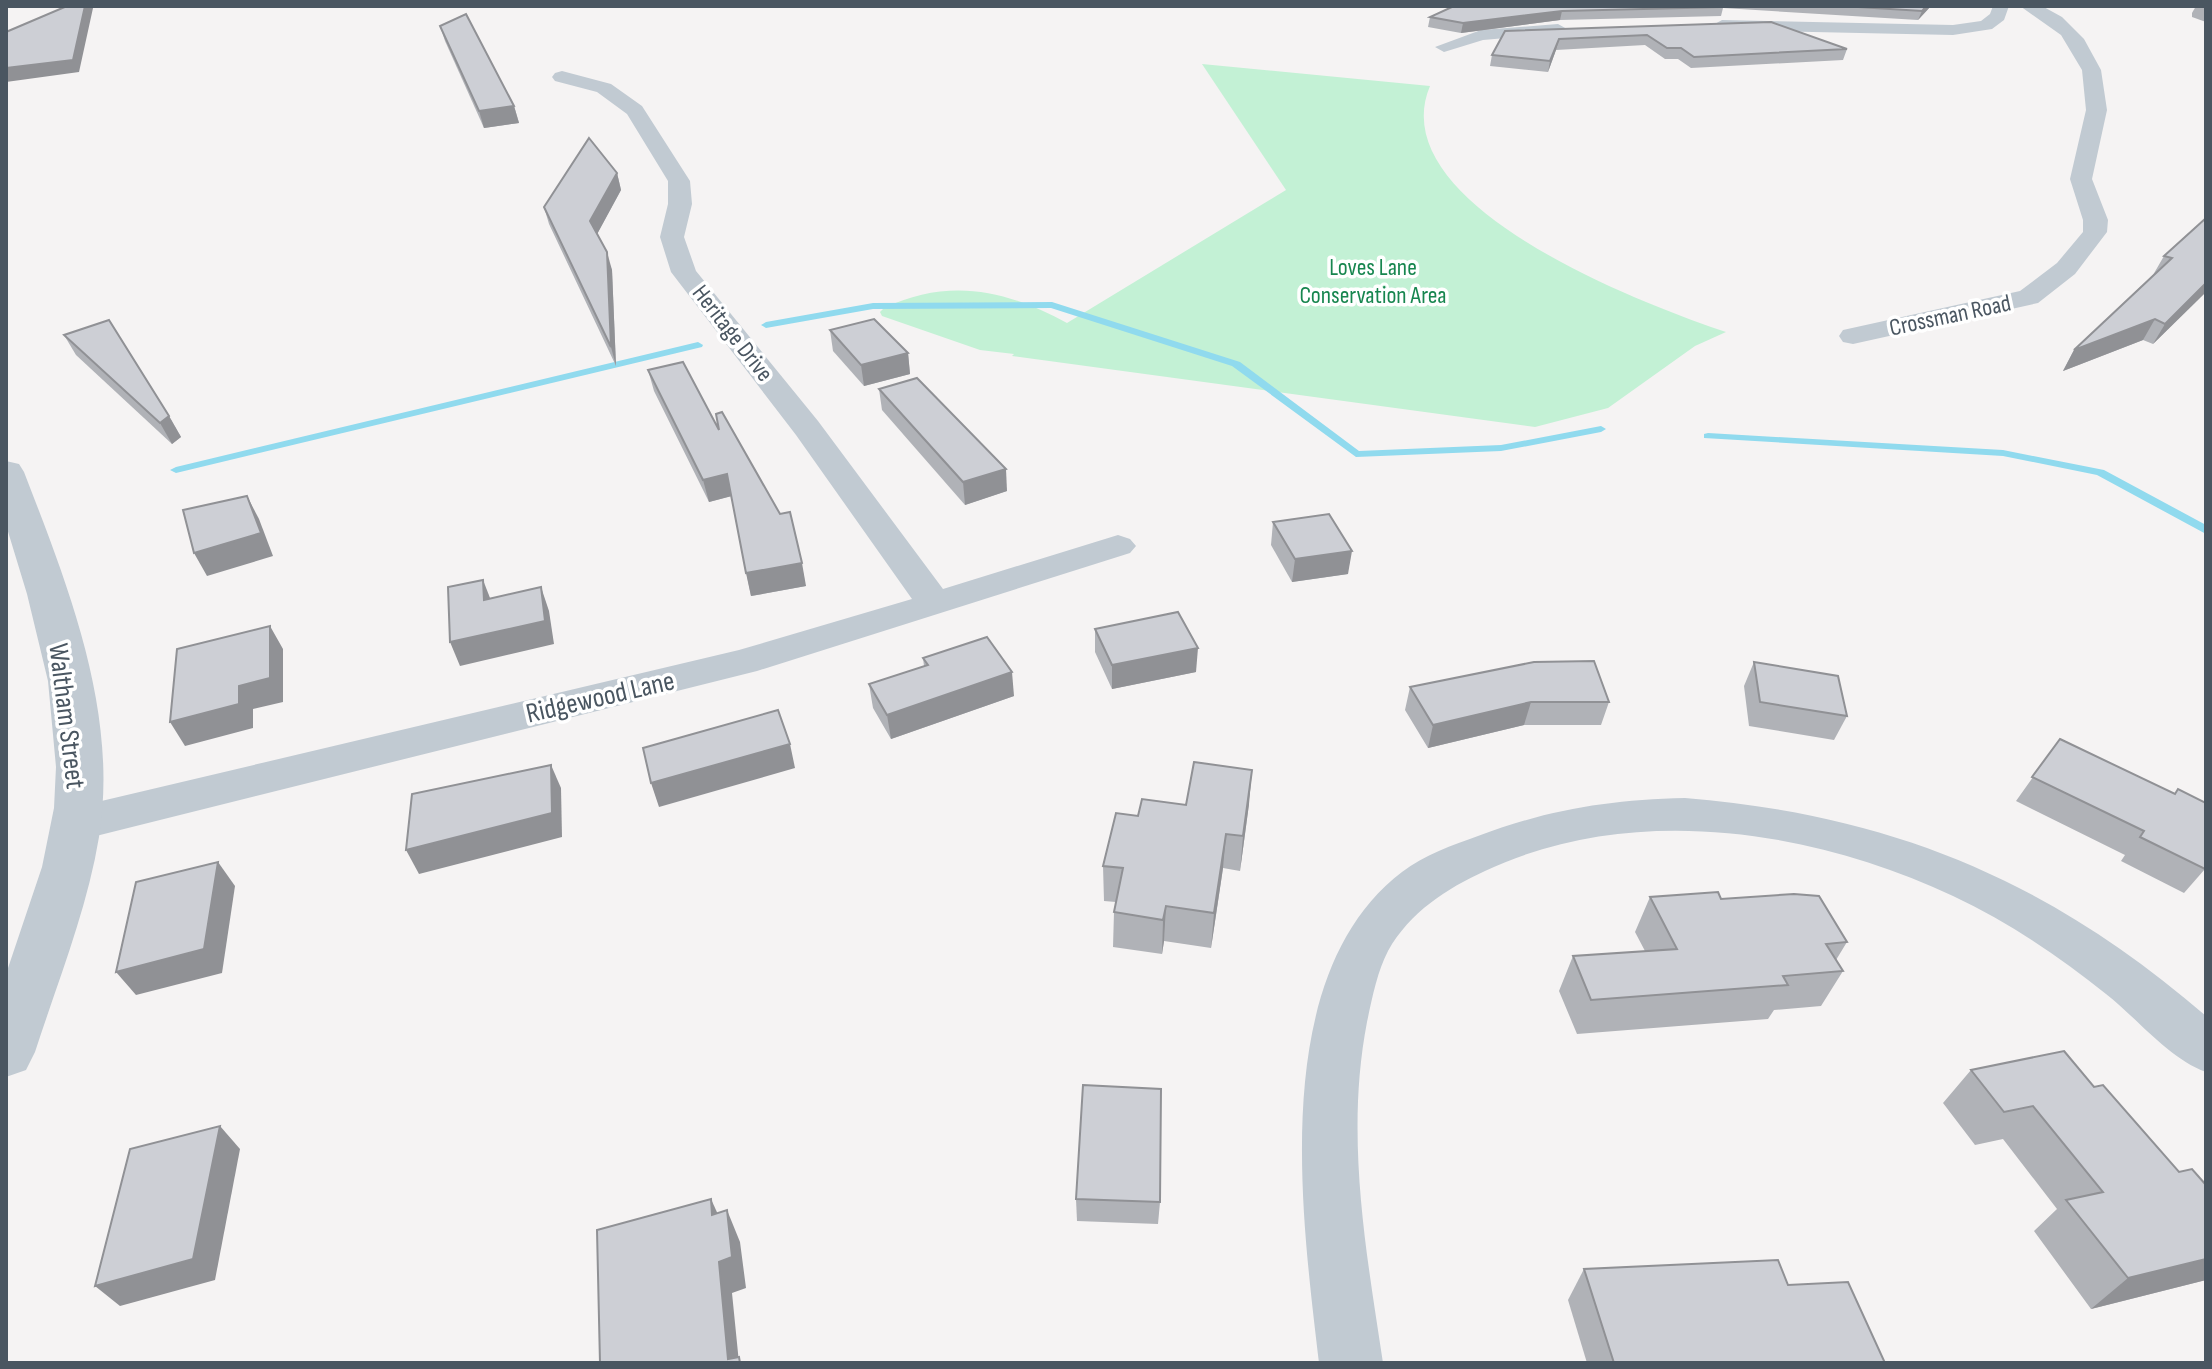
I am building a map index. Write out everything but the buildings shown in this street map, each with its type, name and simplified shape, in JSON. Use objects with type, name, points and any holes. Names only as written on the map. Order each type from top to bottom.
[{"type":"street","points":[[1701,26],[1800,24],[1953,30],[1986,25],[1998,16],[2001,6]]},
{"type":"street","name":"Crossman Road","points":[[1853,336],[2029,297],[2049,285],[2095,233],[2095,218],[2081,179],[2097,100],[2089,61],[2058,23],[2028,6]]},
{"type":"street","points":[[1444,47],[1481,35],[1570,29]]},
{"type":"street","name":"Heritage Drive","points":[[562,77],[604,88],[635,110],[679,181],[680,204],[672,237],[684,272],[807,428],[936,605]]},
{"type":"street","name":"Waltham Street","points":[[6,472],[66,660],[79,761],[76,824],[66,868],[6,1052]]},
{"type":"street","name":"Ridgewood Lane","points":[[76,824],[743,662],[936,605],[1118,546]]},
{"type":"street","points":[[1351,1363],[1327,1182],[1333,1053],[1365,946],[1419,883],[1507,839],[1587,818],[1685,812],[1800,827],[1919,862],[2030,914],[2149,997],[2206,1049]]},
{"type":"green space","name":"Loves Lane Conservation Area","points":[[1202,64],[1430,86],[1425,130],[1444,171],[1480,209],[1529,244],[1584,274],[1726,332],[1695,346],[1608,408],[1535,427],[1012,356],[1014,354],[980,350],[882,316],[880,312],[884,308],[908,298],[955,290],[1022,302],[1067,323],[1286,190]]},
{"type":"waterway","points":[[766,325],[873,306],[1052,305],[1236,364],[1356,454],[1501,448],[1601,429]]},
{"type":"waterway","points":[[176,470],[698,345]]},
{"type":"waterway","points":[[1708,436],[2003,453],[2100,472],[2206,530]]}]
